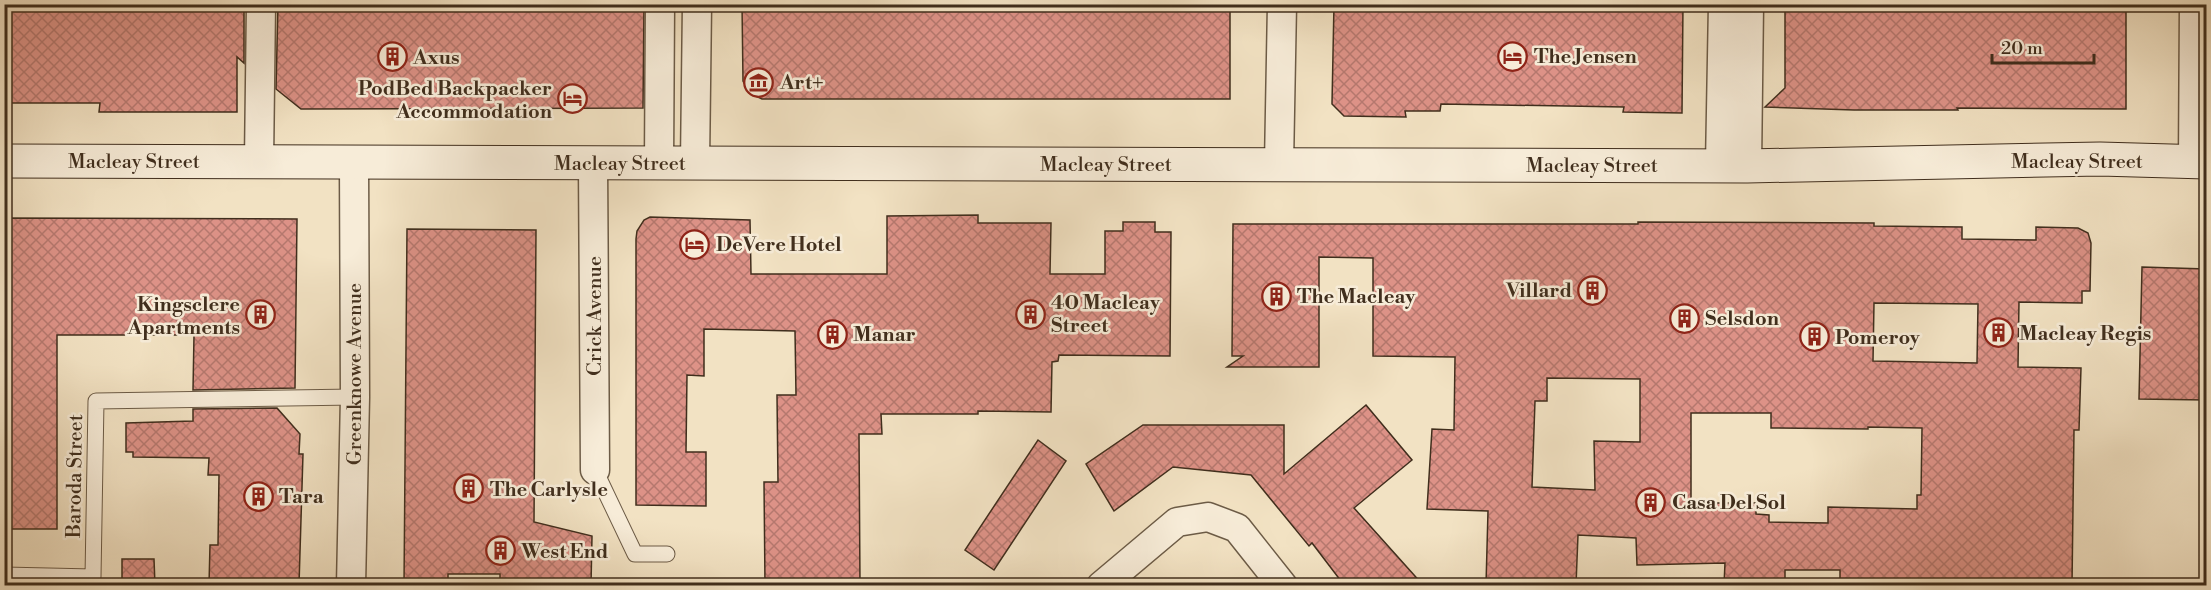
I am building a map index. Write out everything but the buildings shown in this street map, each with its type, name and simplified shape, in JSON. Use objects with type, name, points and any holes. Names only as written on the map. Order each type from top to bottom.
[{"type":"street","points":[[259,161],[261,4]]},
{"type":"street","points":[[659,163],[660,4]]},
{"type":"street","points":[[695,163],[697,4]]},
{"type":"street","points":[[1278,164],[1282,4]]},
{"type":"street","points":[[1723,4],[1733,165]]},
{"type":"street","points":[[1733,165],[1749,4]]},
{"type":"street","points":[[2194,4],[2200,162]]},
{"type":"street","name":"Macleay Street","points":[[4,161],[1733,165],[2100,159],[2200,162]]},
{"type":"street","name":"Greenknowe Avenue","points":[[351,585],[356,398],[354,162]]},
{"type":"street","name":"Crick Avenue","points":[[594,162],[595,470]]},
{"type":"street","points":[[1101,585],[1177,522],[1208,517],[1237,528],[1283,585]]},
{"type":"lane","name":"Baroda Street","points":[[4,575],[93,581],[96,401],[356,398]]},
{"type":"lane","points":[[595,470],[635,554],[667,554]]},
{"type":"place","name":"The Jensen","points":[[1513,56]]},
{"type":"place","name":"Axus","points":[[392,57]]},
{"type":"place","name":"Art+","points":[[759,82]]},
{"type":"place","name":"PodBed Backpacker Accommodation","points":[[573,99]]},
{"type":"place","name":"DeVere Hotel","points":[[695,244]]},
{"type":"place","name":"Villard","points":[[1593,290]]},
{"type":"place","name":"The Macleay","points":[[1276,296]]},
{"type":"place","name":"40 Macleay Street","points":[[1030,314]]},
{"type":"place","name":"Kingsclere Apartments","points":[[261,315]]},
{"type":"place","name":"Selsdon","points":[[1684,318]]},
{"type":"place","name":"Macleay Regis","points":[[1998,333]]},
{"type":"place","name":"Manar","points":[[832,334]]},
{"type":"place","name":"Pomeroy","points":[[1814,337]]},
{"type":"place","name":"The Carlysle","points":[[469,489]]},
{"type":"place","name":"Tara","points":[[258,496]]},
{"type":"place","name":"Casa Del Sol","points":[[1651,502]]},
{"type":"place","name":"West End","points":[[500,551]]}]
